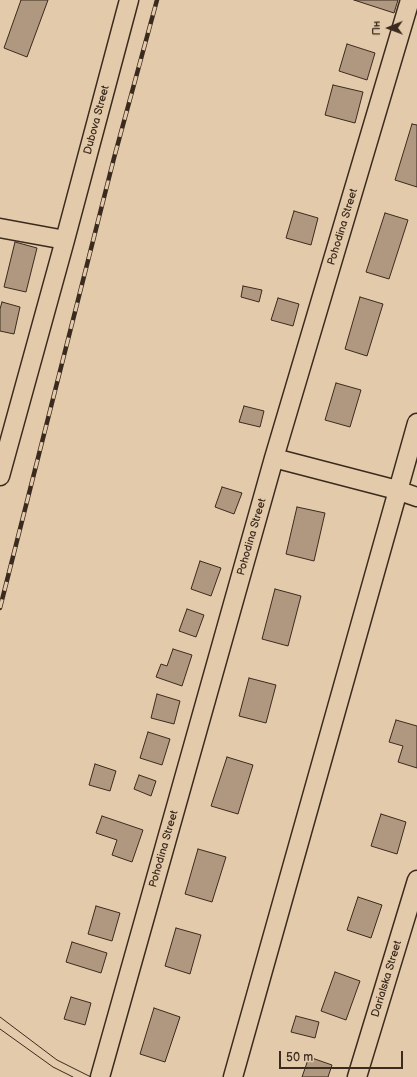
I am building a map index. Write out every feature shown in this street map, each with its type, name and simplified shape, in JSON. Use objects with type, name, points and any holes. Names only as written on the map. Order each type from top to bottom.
[{"type":"street","name":"Dubova Street","points":[[0,476],[129,0]]},
{"type":"street","name":"Pohodina Street","points":[[104,1076],[274,458],[410,0]]},
{"type":"street","points":[[0,228],[65,240]]},
{"type":"street","points":[[233,1077],[417,424]]},
{"type":"street","points":[[274,458],[398,490],[417,497]]},
{"type":"street","name":"Darialska Street","points":[[357,1077],[417,880]]},
{"type":"building","points":[[21,0],[48,0],[27,57],[4,48]]},
{"type":"building","points":[[354,0],[398,0],[394,13]]},
{"type":"building","points":[[347,44],[375,53],[367,80],[339,71]]},
{"type":"building","points":[[333,85],[363,92],[355,123],[325,115]]},
{"type":"building","points":[[412,124],[417,125],[417,187],[395,180]]},
{"type":"building","points":[[294,211],[318,218],[311,245],[286,238]]},
{"type":"building","points":[[385,213],[408,220],[389,279],[366,272]]},
{"type":"building","points":[[15,242],[37,248],[26,292],[4,287]]},
{"type":"building","points":[[243,286],[262,290],[259,302],[241,297]]},
{"type":"building","points":[[360,297],[383,304],[367,356],[345,349]]},
{"type":"building","points":[[278,298],[299,304],[293,326],[271,320]]},
{"type":"building","points":[[2,302],[20,307],[14,334],[0,331],[0,309]]},
{"type":"building","points":[[336,383],[361,390],[350,427],[325,420]]},
{"type":"building","points":[[244,406],[264,411],[260,427],[239,422]]},
{"type":"building","points":[[222,487],[242,493],[234,514],[215,507]]},
{"type":"building","points":[[297,507],[325,513],[314,561],[286,554]]},
{"type":"building","points":[[200,561],[221,568],[211,596],[191,589]]},
{"type":"building","points":[[275,589],[301,596],[288,646],[262,639]]},
{"type":"building","points":[[187,609],[204,615],[196,637],[179,631]]},
{"type":"building","points":[[173,649],[192,655],[182,686],[156,677],[161,664],[167,666]]},
{"type":"building","points":[[249,678],[276,685],[266,723],[239,716]]},
{"type":"building","points":[[157,694],[180,701],[174,724],[151,718]]},
{"type":"building","points":[[396,720],[417,726],[417,768],[398,762],[403,746],[389,742]]},
{"type":"building","points":[[148,732],[170,739],[162,765],[140,758]]},
{"type":"building","points":[[227,757],[253,765],[238,814],[211,806]]},
{"type":"building","points":[[95,764],[116,771],[110,791],[89,785]]},
{"type":"building","points":[[139,775],[156,781],[151,796],[134,789]]},
{"type":"building","points":[[381,814],[406,822],[397,854],[371,846]]},
{"type":"building","points":[[102,816],[143,830],[132,862],[112,855],[117,840],[96,833]]},
{"type":"building","points":[[198,849],[226,857],[212,902],[185,894]]},
{"type":"building","points":[[358,897],[382,905],[371,938],[347,930]]},
{"type":"building","points":[[96,906],[120,913],[112,941],[88,934]]},
{"type":"building","points":[[176,928],[201,935],[190,974],[165,966]]},
{"type":"building","points":[[72,942],[107,953],[101,973],[66,962]]},
{"type":"building","points":[[335,972],[360,981],[346,1020],[321,1011]]},
{"type":"building","points":[[71,997],[91,1003],[85,1025],[64,1019]]},
{"type":"building","points":[[154,1008],[180,1017],[165,1062],[140,1054]]},
{"type":"building","points":[[296,1016],[319,1022],[315,1038],[291,1032]]},
{"type":"building","points":[[309,1057],[332,1065],[328,1077],[302,1077]]},
{"type":"tram line","points":[[0,1017],[57,1060],[91,1077]]},
{"type":"tram line","points":[[0,1029],[53,1067],[73,1077]]},
{"type":"railway","points":[[0,608],[114,158],[157,0]]}]
